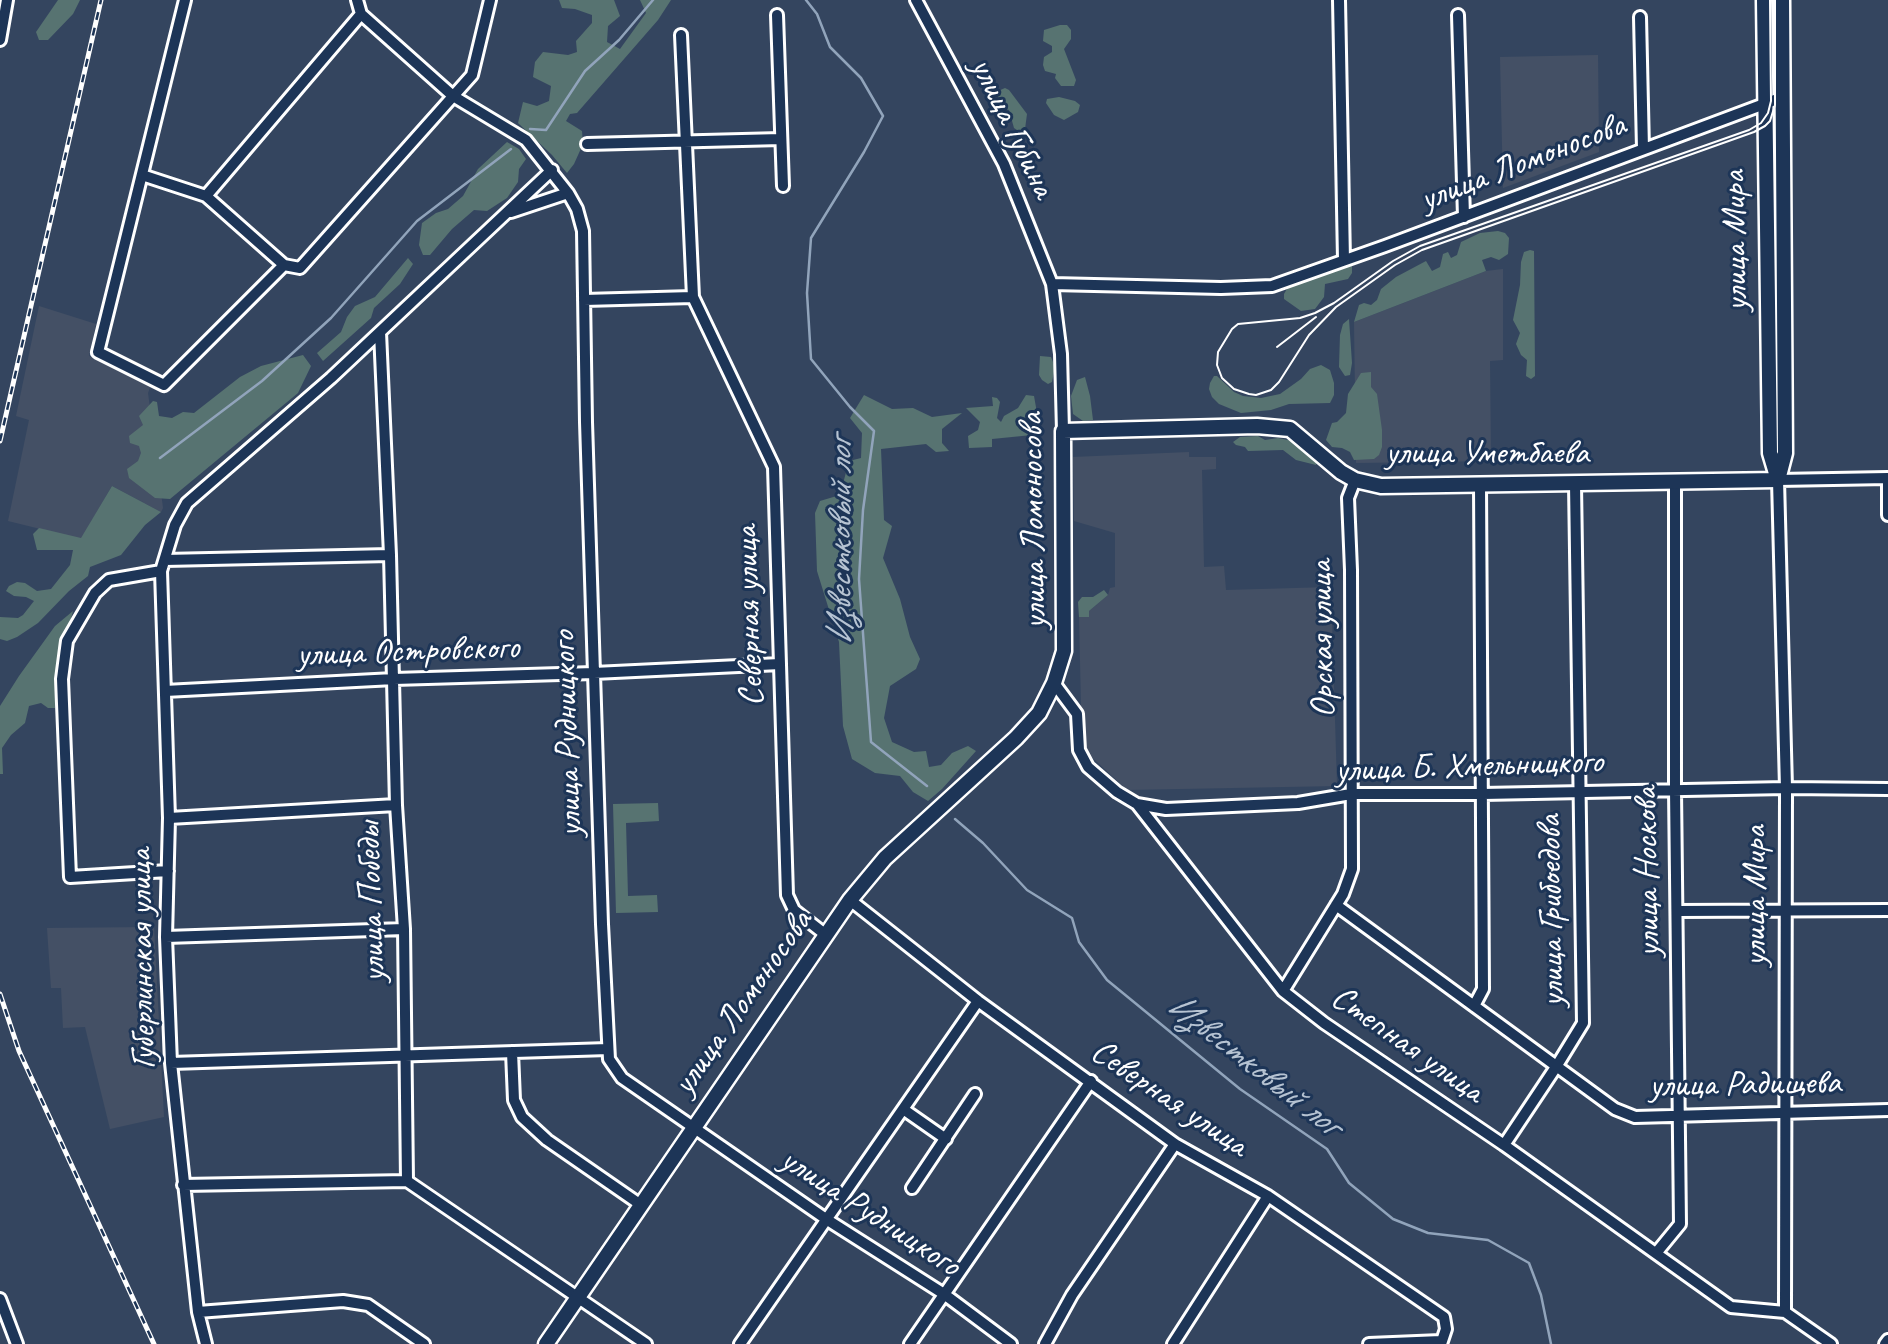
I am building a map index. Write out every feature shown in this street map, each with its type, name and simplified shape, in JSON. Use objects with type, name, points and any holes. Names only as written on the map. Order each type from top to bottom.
[{"type":"main road","name":"улица Мира","points":[[1764,0],[1770,453],[1778,480]]},
{"type":"main road","name":"улица Мира","points":[[1778,480],[1785,453],[1782,0]]},
{"type":"main road","name":"улица Уметбаева","points":[[1063,431],[1257,426],[1290,429],[1341,472],[1355,480],[1381,486],[1778,480]]},
{"type":"main road","name":"улица Ломоносова","points":[[546,1344],[850,900],[885,858],[1016,738],[1039,713],[1054,683],[1064,651],[1066,617],[1063,431]]},
{"type":"street","points":[[0,40],[7,0]]},
{"type":"street","points":[[185,0],[98,352],[164,385],[284,265]]},
{"type":"street","points":[[142,175],[206,195],[284,265],[300,268],[472,75],[490,0]]},
{"type":"street","name":"улица Губина","points":[[916,0],[1004,164],[1052,284]]},
{"type":"street","points":[[1339,0],[1344,260]]},
{"type":"street","points":[[206,195],[361,14],[356,1]]},
{"type":"street","name":"улица Рудницкого","points":[[361,14],[453,96],[526,140],[568,193],[577,209],[583,231],[594,673],[609,1059],[622,1078],[826,1219],[944,1294],[1011,1344]]},
{"type":"street","points":[[777,15],[783,186]]},
{"type":"street","points":[[1458,15],[1464,217]]},
{"type":"street","points":[[1640,17],[1643,149]]},
{"type":"street","points":[[584,300],[693,297],[681,35]]},
{"type":"street","name":"улица Ломоносова","points":[[1063,431],[1061,354],[1052,284],[1257,288],[1293,279],[1783,97]]},
{"type":"street","points":[[587,144],[781,139]]},
{"type":"street","name":"Губерлинская улица","points":[[206,1344],[198,1312],[171,1063],[166,937],[169,817],[163,565],[175,525],[187,503],[331,378],[551,170]]},
{"type":"street","points":[[507,214],[568,193]]},
{"type":"street","points":[[1766,270],[1783,270]]},
{"type":"street","name":"Северная улица","points":[[693,297],[774,467],[787,895],[794,910],[826,935]]},
{"type":"street","name":"улица Победы","points":[[380,332],[390,555],[396,804],[404,929],[407,1181]]},
{"type":"street","points":[[1768,366],[1784,366]]},
{"type":"street","points":[[1888,478],[1888,515]]},
{"type":"street","name":"улица Уметбаева","points":[[1778,480],[1888,478]]},
{"type":"street","name":"Орская улица","points":[[1283,991],[1336,905],[1352,869],[1351,560],[1348,498],[1355,480]]},
{"type":"street","name":"улица Мира","points":[[1778,480],[1786,788],[1785,1312]]},
{"type":"street","name":"улица Носкова","points":[[1657,1252],[1680,1224],[1675,482]]},
{"type":"street","name":"улица Грибоедова","points":[[1504,1145],[1583,1023],[1575,484]]},
{"type":"street","points":[[1474,1006],[1483,989],[1480,486]]},
{"type":"street","points":[[167,872],[70,877],[62,679],[67,641],[95,593],[109,580],[163,565],[390,555]]},
{"type":"street","name":"улица Островского","points":[[165,691],[780,664]]},
{"type":"street","name":"Степная улица","points":[[1054,683],[1077,714],[1079,750],[1088,767],[1117,792],[1137,804],[1283,991],[1324,1023],[1504,1145],[1731,1307],[1785,1312],[1831,1344]]},
{"type":"street","name":"улица Б. Хмельницкого","points":[[1137,804],[1166,809],[1285,804],[1351,794],[1888,789]]},
{"type":"street","points":[[169,817],[396,804]]},
{"type":"street","name":"Северная улица","points":[[850,900],[978,1001],[1175,1144],[1268,1196],[1444,1317],[1446,1329],[1441,1343]]},
{"type":"street","name":"улица Радищева","points":[[1336,905],[1615,1109],[1635,1117],[1888,1110]]},
{"type":"street","points":[[1677,911],[1888,910]]},
{"type":"street","points":[[166,937],[404,929]]},
{"type":"street","points":[[740,1344],[978,1001]]},
{"type":"street","points":[[171,1063],[608,1049]]},
{"type":"street","points":[[512,1052],[514,1100],[522,1117],[547,1140],[640,1205]]},
{"type":"street","points":[[909,1344],[1091,1081]]},
{"type":"street","points":[[912,1188],[975,1094]]},
{"type":"street","points":[[903,1109],[946,1139]]},
{"type":"street","points":[[1045,1344],[1072,1295],[1175,1144]]},
{"type":"street","points":[[183,1185],[407,1181],[646,1344]]},
{"type":"street","points":[[1172,1344],[1268,1196]]},
{"type":"street","points":[[0,1299],[18,1344]]},
{"type":"street","points":[[198,1312],[343,1301],[368,1305],[424,1344]]},
{"type":"street","points":[[1369,1344],[1441,1343]]},
{"type":"shaded area","points":[[1598,55],[1599,152],[1503,188],[1500,57]]},
{"type":"shaded area","points":[[1503,269],[1503,360],[1490,361],[1491,461],[1356,463],[1354,322],[1486,271]]},
{"type":"shaded area","points":[[39,306],[96,324],[89,356],[152,382],[148,393],[163,508],[161,512],[112,486],[81,539],[8,521],[29,420],[16,416]]},
{"type":"shaded area","points":[[1189,452],[1189,457],[1216,457],[1216,469],[1202,470],[1204,567],[1224,566],[1226,590],[1331,587],[1337,786],[1127,790],[1082,748],[1079,617],[1089,617],[1089,611],[1108,595],[1110,588],[1115,587],[1115,533],[1074,521],[1073,457]]},
{"type":"shaded area","points":[[154,927],[164,1117],[110,1129],[85,1027],[63,1028],[61,988],[51,988],[47,928]]},
{"type":"green space","points":[[58,0],[80,0],[73,14],[48,40],[39,40],[36,32]]},
{"type":"green space","points":[[559,0],[614,0],[620,16],[608,26],[607,42],[620,49],[646,13],[640,0],[671,0],[658,20],[577,113],[570,114],[566,121],[582,131],[583,144],[567,173],[518,123],[523,102],[537,106],[549,101],[551,86],[533,77],[535,62],[543,52],[568,55],[577,52],[576,41],[592,23],[592,15],[562,8]]},
{"type":"green space","points":[[1067,25],[1071,30],[1071,39],[1064,49],[1076,80],[1074,86],[1061,86],[1055,78],[1056,74],[1045,71],[1043,65],[1044,57],[1052,52],[1052,46],[1043,41],[1044,30]]},
{"type":"green space","points":[[1005,88],[1027,114],[1025,129],[1020,132],[1014,128],[1009,110],[1002,108],[998,100],[998,91]]},
{"type":"green space","points":[[1059,97],[1075,101],[1080,105],[1078,112],[1064,120],[1054,115],[1046,103],[1047,99]]},
{"type":"green space","points":[[507,142],[519,149],[526,159],[519,169],[518,182],[507,198],[487,211],[474,210],[452,229],[430,255],[423,255],[419,245],[422,223],[436,213],[448,209],[463,196],[478,169]]},
{"type":"green space","points":[[1498,231],[1509,238],[1508,254],[1499,260],[1491,257],[1482,260],[1486,271],[1354,322],[1359,305],[1371,305],[1377,300],[1381,289],[1396,277],[1426,261],[1432,271],[1440,267],[1443,254],[1448,252],[1451,258],[1457,255],[1461,242],[1480,233]]},
{"type":"green space","points":[[1534,251],[1535,376],[1531,379],[1526,376],[1527,360],[1521,355],[1516,344],[1520,333],[1513,320],[1520,285],[1521,262],[1524,252]]},
{"type":"green space","points":[[408,258],[413,264],[400,284],[374,308],[371,318],[323,361],[317,353],[341,332],[355,306],[375,297]]},
{"type":"green space","points":[[1348,263],[1352,266],[1352,273],[1348,279],[1325,284],[1324,297],[1315,309],[1301,311],[1284,299],[1288,287]]},
{"type":"green space","points":[[1349,319],[1352,363],[1350,375],[1345,376],[1339,367],[1340,335],[1343,324]]},
{"type":"green space","points":[[303,355],[311,366],[298,393],[170,499],[155,498],[129,478],[127,469],[138,461],[141,453],[139,446],[130,443],[129,436],[143,425],[139,416],[153,401],[157,402],[159,416],[172,418],[183,412],[194,413],[240,377],[261,366]]},
{"type":"green space","points":[[1040,356],[1051,357],[1055,367],[1052,382],[1048,384],[1039,375]]},
{"type":"green space","points":[[1321,365],[1330,370],[1334,383],[1334,395],[1330,403],[1289,404],[1271,410],[1241,413],[1219,404],[1209,389],[1214,376],[1217,376],[1234,392],[1243,396],[1261,398],[1280,394],[1310,369]]},
{"type":"green space","points":[[1371,372],[1371,387],[1377,394],[1382,447],[1374,459],[1354,460],[1350,452],[1332,447],[1326,440],[1332,423],[1346,413],[1348,394],[1361,373]]},
{"type":"green space","points":[[1085,377],[1093,420],[1083,421],[1073,414],[1071,396],[1077,380]]},
{"type":"green space","points":[[864,395],[892,409],[913,408],[932,417],[962,413],[942,429],[942,443],[949,451],[936,452],[926,444],[881,449],[884,520],[892,526],[883,558],[920,659],[916,669],[890,686],[884,718],[892,742],[914,752],[926,751],[929,767],[941,765],[952,753],[968,746],[976,751],[928,801],[913,792],[900,776],[875,773],[852,759],[843,726],[839,642],[817,571],[815,513],[820,501],[840,495],[849,461],[861,458],[862,433],[850,418]]},
{"type":"green space","points":[[1026,395],[1034,396],[1039,448],[1033,448],[1032,435],[992,439],[992,447],[969,448],[968,436],[978,430],[980,422],[966,408],[993,406],[992,397],[997,398],[1000,402],[997,418],[1001,422],[1004,416],[1018,408]]},
{"type":"green space","points":[[1258,436],[1265,440],[1278,438],[1298,442],[1314,457],[1316,465],[1296,460],[1283,450],[1248,451],[1233,442],[1240,437]]},
{"type":"green space","points":[[112,486],[161,512],[145,525],[121,555],[90,567],[88,576],[38,623],[17,637],[7,641],[0,639],[0,617],[18,618],[34,601],[14,596],[6,591],[9,586],[17,582],[25,583],[37,591],[51,589],[70,565],[73,550],[37,550],[33,534],[39,528],[81,538]]},
{"type":"green space","points":[[1104,590],[1108,595],[1089,611],[1089,617],[1079,617],[1078,602],[1082,597],[1093,597]]},
{"type":"green space","points":[[73,611],[55,682],[55,708],[48,708],[41,703],[29,706],[25,723],[11,735],[2,748],[3,774],[0,774],[0,706],[55,626]]},
{"type":"green space","points":[[658,803],[659,821],[626,823],[628,896],[657,895],[658,912],[616,913],[613,804]]},
{"type":"waterway","points":[[530,129],[546,130],[585,71],[619,40],[653,0]]},
{"type":"waterway","name":"Известковый лог","points":[[806,0],[817,14],[830,47],[861,78],[883,116],[811,238],[807,293],[811,359],[850,407],[874,431],[863,510],[859,579],[871,742],[927,786]]},
{"type":"waterway","points":[[160,458],[262,381],[331,318],[417,221],[511,149]]},
{"type":"waterway","name":"Известковый лог","points":[[955,819],[983,843],[1027,890],[1072,918],[1079,942],[1107,980],[1240,1089],[1327,1149],[1349,1183],[1393,1219],[1428,1233],[1488,1240],[1529,1263],[1541,1295],[1551,1344]]},
{"type":"tram line","points":[[1770,0],[1771,101],[1768,113],[1761,123],[1749,130],[1420,246],[1315,313],[1300,318],[1238,324],[1218,352],[1217,365],[1222,378],[1234,389],[1249,394],[1256,395],[1271,390],[1309,335],[1336,307],[1395,265],[1422,250],[1765,126],[1770,121],[1775,105],[1775,0]]},
{"type":"tram line","points":[[1277,347],[1316,317]]},
{"type":"railway","points":[[0,441],[101,0]]},
{"type":"railway","points":[[0,994],[19,1051],[154,1344]]}]
